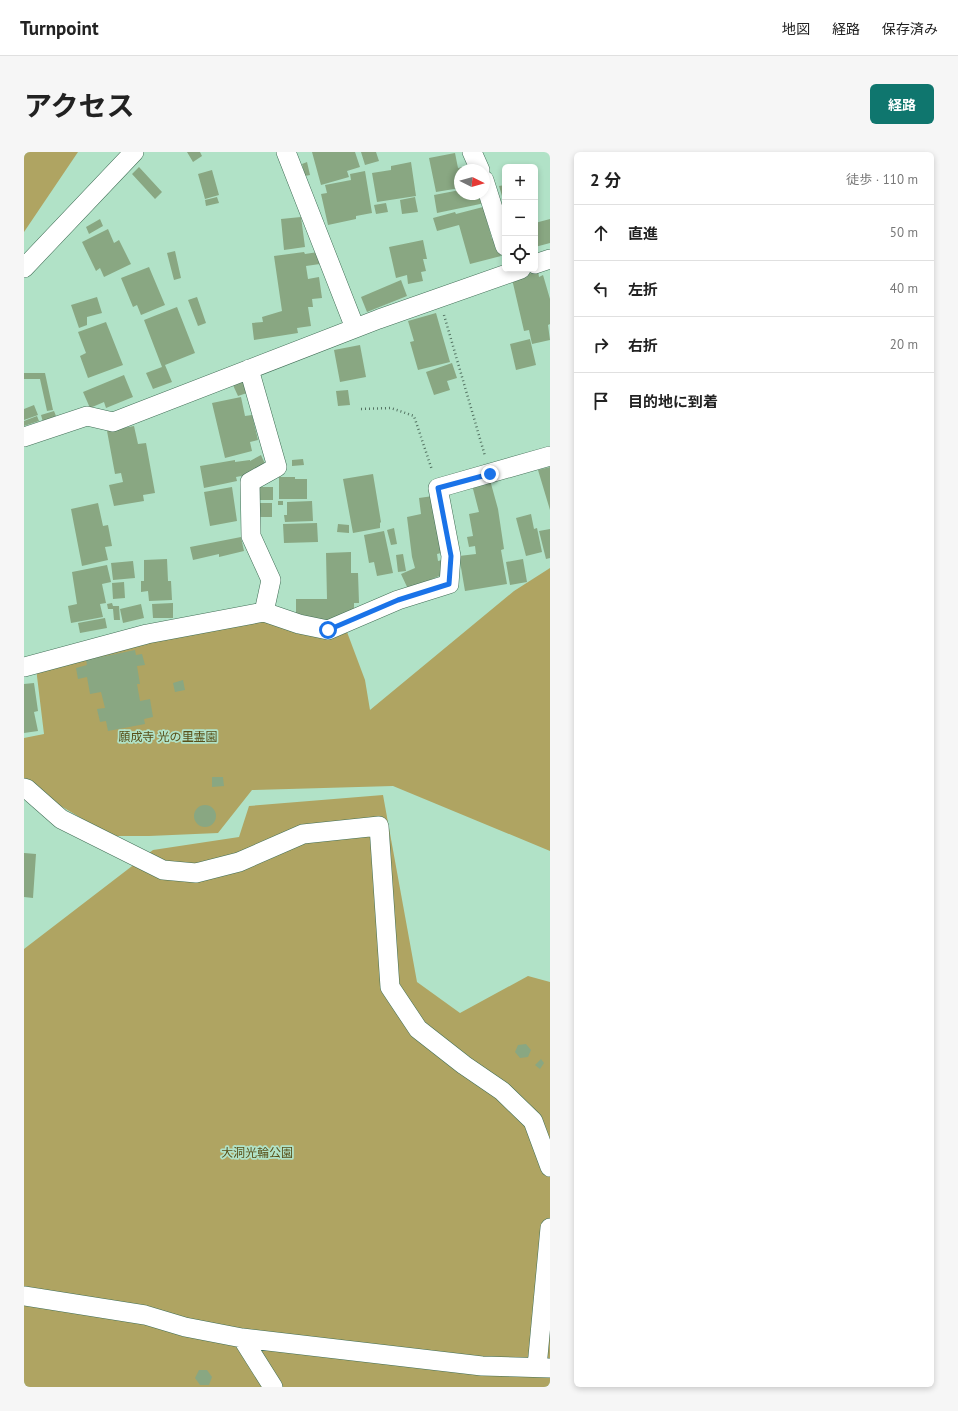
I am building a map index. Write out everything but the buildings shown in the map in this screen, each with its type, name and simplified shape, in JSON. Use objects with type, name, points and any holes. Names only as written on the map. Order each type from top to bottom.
[{"type":"street","points":[[24,268],[134,152]]},
{"type":"street","points":[[286,152],[355,328]]},
{"type":"street","points":[[472,152],[477,164]]},
{"type":"street","points":[[490,199],[502,237]]},
{"type":"street","points":[[538,263],[550,259]]},
{"type":"street","points":[[24,437],[87,416],[113,422],[355,328],[510,272]]},
{"type":"street","points":[[250,369],[277,467],[250,482],[251,536],[271,580],[264,612]]},
{"type":"street","points":[[24,667],[147,634],[264,612],[299,624],[328,630],[398,600],[449,584],[451,556],[438,488],[550,456]]},
{"type":"street","points":[[24,788],[61,819],[163,870],[196,873],[239,862],[303,834],[379,826],[390,987],[418,1029],[464,1065],[502,1091],[533,1121],[550,1167]]},
{"type":"street","points":[[24,1296],[145,1315],[185,1328],[242,1338],[482,1366],[544,1368],[550,1228]]},
{"type":"street","points":[[242,1338],[273,1387]]},
{"type":"path","points":[[439,298],[490,474]]},
{"type":"path","points":[[361,409],[392,408],[414,416],[438,488]]},
{"type":"green space","points":[[24,152],[78,152],[24,232]]},
{"type":"green space","name":"願成寺 光の里霊園","points":[[550,568],[550,851],[393,786],[252,790],[218,833],[111,836],[24,784],[24,738],[44,734],[36,668],[139,642],[263,619],[347,632],[365,680],[370,710],[514,591]]},
{"type":"green space","name":"大洞光輪公園","points":[[383,795],[417,982],[460,1013],[528,976],[550,982],[550,1387],[24,1387],[24,949],[153,850],[239,837],[249,806]]},
{"type":"route","points":[[328,630],[398,600],[449,584],[451,556],[438,488],[490,474]]}]
